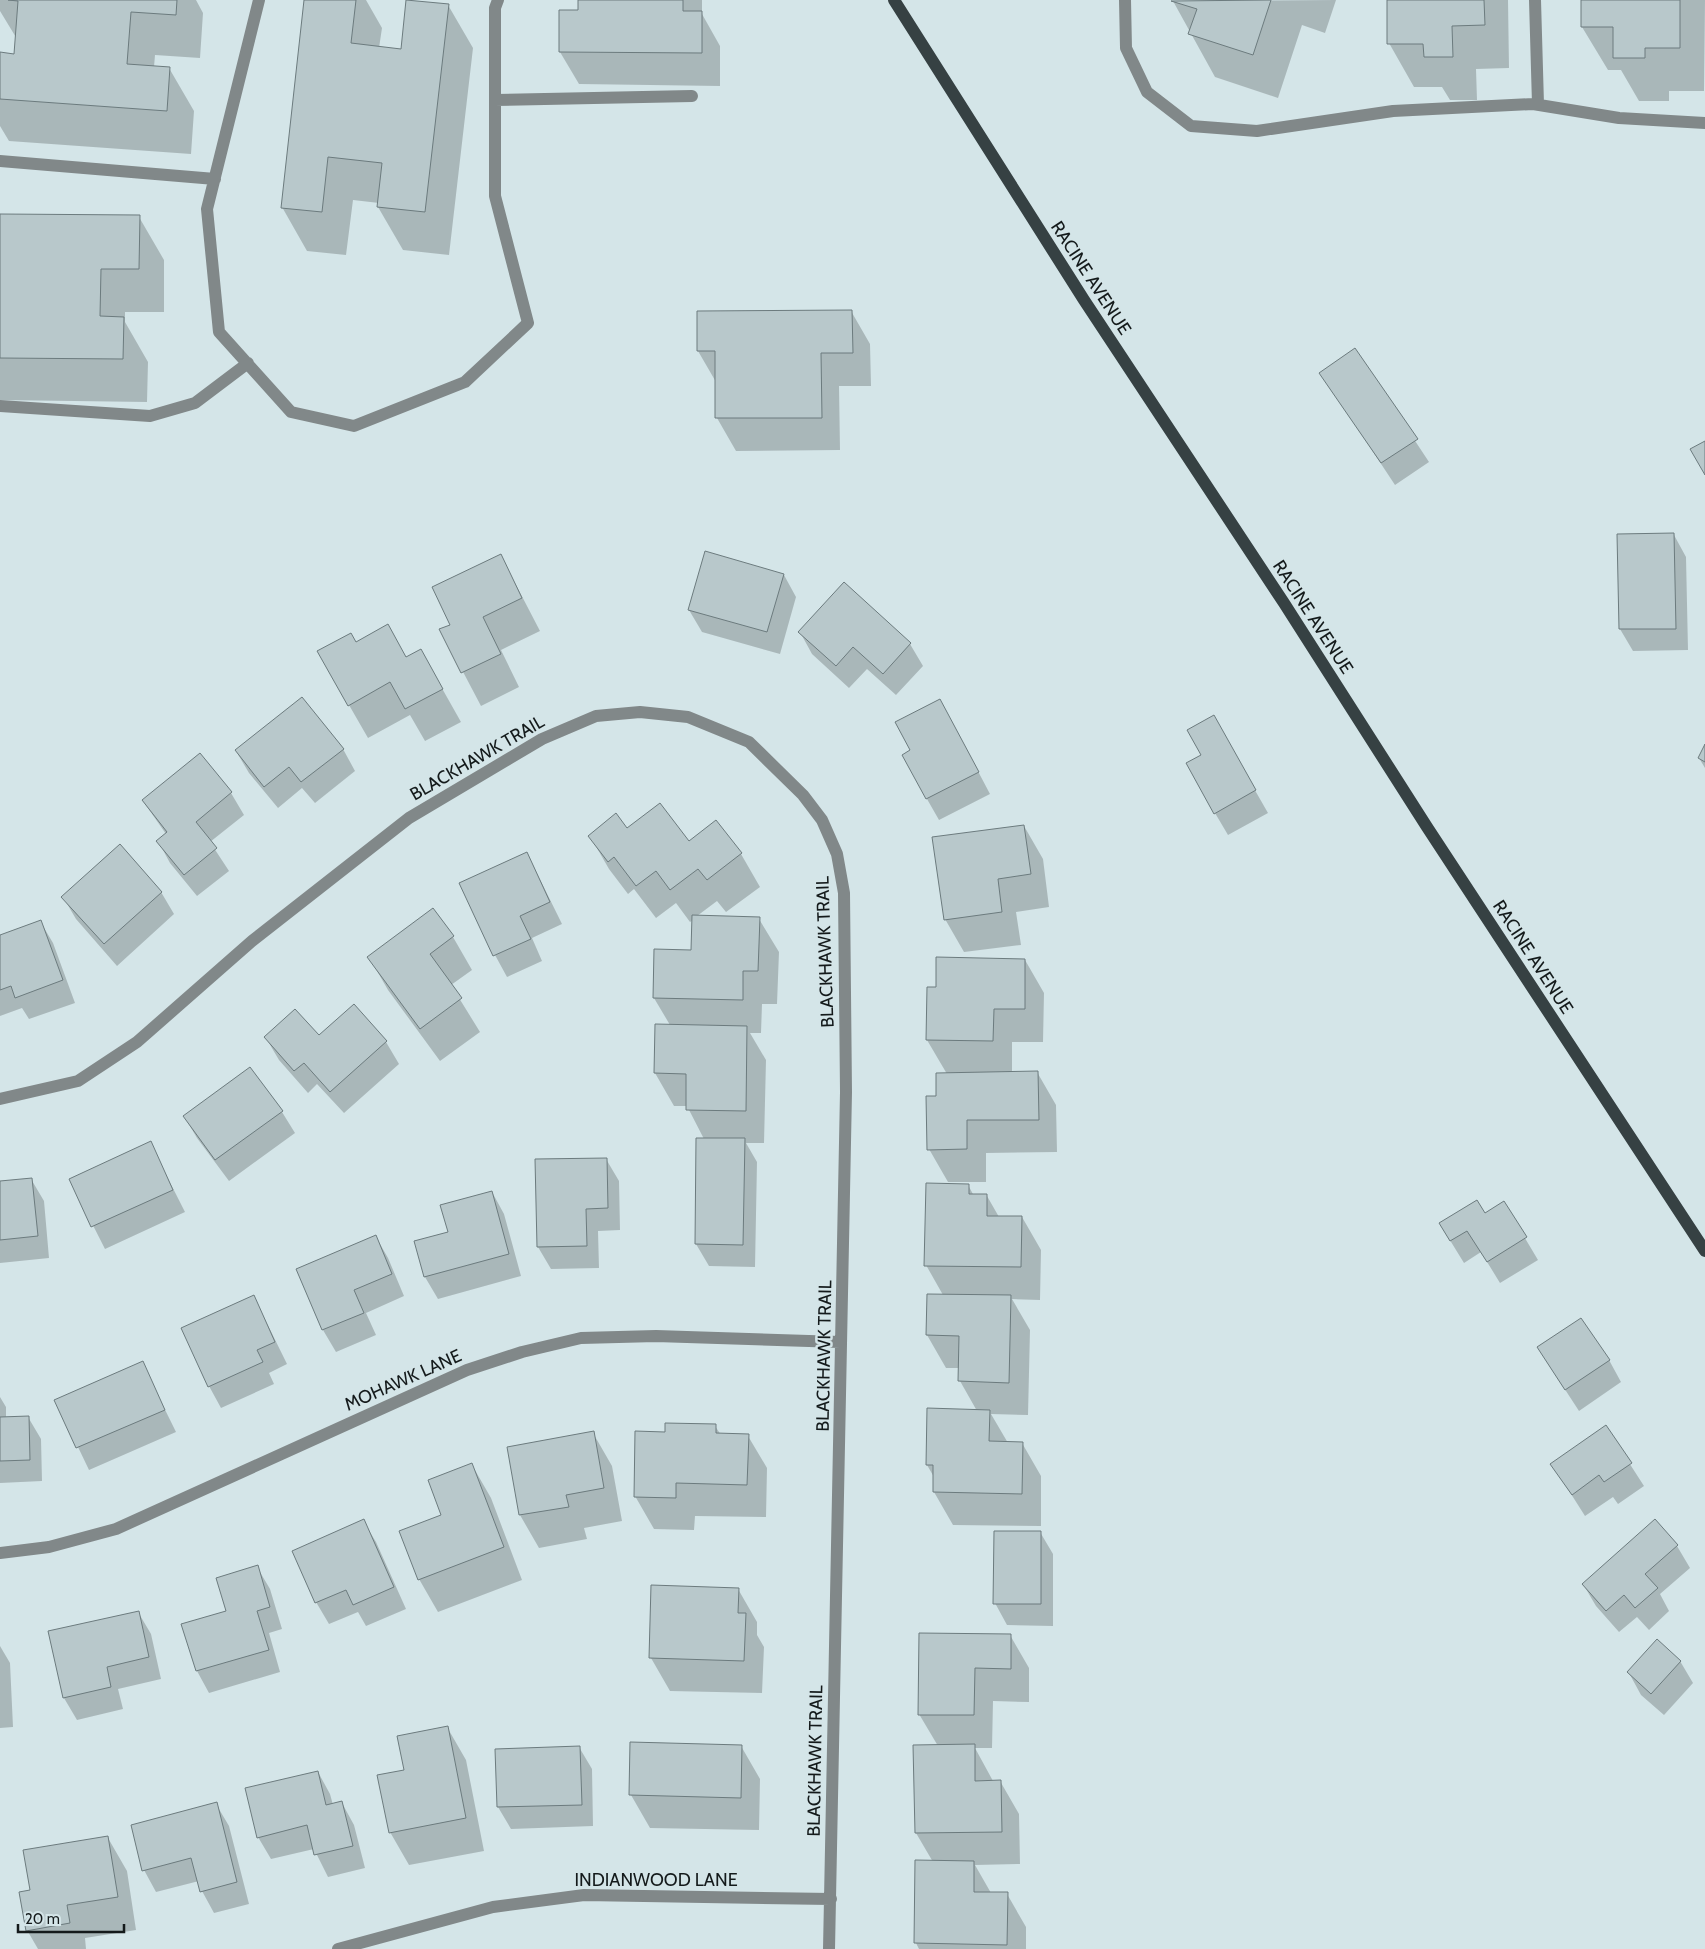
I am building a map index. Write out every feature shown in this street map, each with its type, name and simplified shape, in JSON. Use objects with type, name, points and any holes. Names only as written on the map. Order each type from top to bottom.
[{"type":"main road","name":"RACINE AVENUE","points":[[894,0],[1084,300],[1284,603],[1427,827],[1705,1252]]},
{"type":"street","points":[[259,0],[207,209],[219,332],[291,412],[354,426],[465,382],[528,323],[495,196],[495,8],[498,0]]},
{"type":"street","points":[[1125,0],[1126,48],[1146,92],[1192,126],[1257,131],[1393,111],[1538,104],[1619,118],[1705,123]]},
{"type":"street","points":[[1535,0],[1538,104]]},
{"type":"street","points":[[495,100],[692,96]]},
{"type":"street","points":[[0,161],[215,179]]},
{"type":"street","points":[[0,406],[150,416],[195,403],[248,364]]},
{"type":"street","name":"BLACKHAWK TRAIL","points":[[0,1099],[78,1082],[137,1042],[252,941],[409,818],[542,739],[596,716],[640,712],[688,718],[748,742],[803,795],[822,820],[837,854],[844,903],[846,1092],[829,1949]]},
{"type":"street","name":"MOHAWK LANE","points":[[0,1553],[49,1547],[116,1529],[467,1370],[522,1352],[581,1338],[656,1336],[840,1342]]},
{"type":"street","name":"INDIANWOOD LANE","points":[[338,1949],[493,1907],[584,1895],[831,1899]]},
{"type":"building","points":[[8,0],[177,0],[176,15],[131,12],[127,64],[170,67],[167,111],[0,99],[0,52],[14,54],[18,1]]},
{"type":"building","points":[[304,0],[356,0],[351,43],[401,49],[406,0],[449,4],[425,212],[377,207],[382,163],[328,157],[322,212],[281,208]]},
{"type":"building","points":[[578,0],[683,0],[683,11],[702,11],[702,53],[559,52],[559,10],[578,10]]},
{"type":"building","points":[[1271,0],[1253,55],[1188,34],[1197,9],[1171,1]]},
{"type":"building","points":[[1387,0],[1484,0],[1485,25],[1452,26],[1453,57],[1424,57],[1423,44],[1387,44]]},
{"type":"building","points":[[1581,0],[1680,0],[1680,48],[1645,48],[1645,58],[1613,58],[1613,27],[1581,27]]},
{"type":"building","points":[[0,214],[140,215],[139,269],[101,269],[100,316],[124,317],[123,359],[0,358]]},
{"type":"building","points":[[852,310],[853,353],[821,353],[822,418],[715,418],[715,351],[697,351],[697,311]]},
{"type":"building","points":[[1355,348],[1418,439],[1381,463],[1319,373]]},
{"type":"building","points":[[1705,441],[1705,475],[1690,449]]},
{"type":"building","points":[[1674,533],[1676,629],[1619,629],[1617,534]]},
{"type":"building","points":[[705,551],[784,574],[767,632],[688,610]]},
{"type":"building","points":[[501,554],[522,598],[483,617],[501,654],[461,673],[439,629],[450,625],[432,587]]},
{"type":"building","points":[[844,582],[911,643],[883,674],[853,647],[836,666],[798,632]]},
{"type":"building","points":[[388,624],[406,657],[421,649],[443,689],[405,709],[390,682],[348,706],[317,651],[351,633],[356,642]]},
{"type":"building","points":[[302,697],[344,749],[301,782],[289,767],[264,787],[235,750]]},
{"type":"building","points":[[940,699],[979,772],[926,799],[902,755],[910,750],[895,722]]},
{"type":"building","points":[[1214,715],[1256,790],[1214,814],[1186,763],[1201,755],[1187,730]]},
{"type":"building","points":[[1705,744],[1705,762],[1698,758]]},
{"type":"building","points":[[200,753],[232,792],[196,822],[217,848],[184,875],[156,841],[167,832],[142,800]]},
{"type":"building","points":[[660,803],[689,841],[716,820],[742,853],[707,880],[698,869],[670,890],[656,871],[636,886],[614,857],[608,862],[588,836],[616,813],[627,828]]},
{"type":"building","points":[[1024,825],[1031,874],[998,879],[1002,912],[944,920],[932,837]]},
{"type":"building","points":[[120,844],[162,892],[104,944],[61,897]]},
{"type":"building","points":[[527,852],[550,902],[520,916],[531,939],[493,956],[459,883]]},
{"type":"building","points":[[433,908],[454,936],[430,954],[462,998],[420,1029],[367,957]]},
{"type":"building","points":[[692,915],[760,917],[758,971],[743,971],[743,1000],[653,998],[654,949],[691,950]]},
{"type":"building","points":[[41,920],[63,980],[15,998],[11,986],[0,990],[0,935]]},
{"type":"building","points":[[936,957],[1025,959],[1025,1009],[994,1009],[993,1041],[926,1040],[927,987],[936,987]]},
{"type":"building","points":[[354,1004],[387,1041],[330,1092],[304,1063],[294,1071],[264,1037],[295,1009],[319,1035]]},
{"type":"building","points":[[655,1024],[747,1026],[746,1111],[686,1110],[686,1074],[654,1073]]},
{"type":"building","points":[[250,1067],[283,1111],[215,1160],[183,1116]]},
{"type":"building","points":[[1038,1071],[1039,1120],[967,1120],[967,1149],[927,1150],[926,1096],[936,1096],[936,1073]]},
{"type":"building","points":[[696,1138],[745,1138],[743,1245],[695,1244]]},
{"type":"building","points":[[151,1141],[173,1190],[91,1227],[69,1179]]},
{"type":"building","points":[[607,1158],[608,1208],[586,1209],[587,1246],[537,1247],[535,1159]]},
{"type":"building","points":[[32,1178],[38,1236],[0,1240],[0,1181]]},
{"type":"building","points":[[926,1183],[969,1184],[969,1194],[987,1194],[987,1216],[1022,1216],[1021,1267],[924,1266]]},
{"type":"building","points":[[492,1191],[509,1254],[424,1277],[414,1241],[448,1232],[440,1205]]},
{"type":"building","points":[[1477,1200],[1485,1213],[1504,1201],[1527,1237],[1487,1262],[1467,1231],[1450,1241],[1439,1223]]},
{"type":"building","points":[[376,1235],[392,1274],[354,1290],[364,1313],[322,1330],[296,1269]]},
{"type":"building","points":[[927,1294],[1011,1295],[1009,1383],[958,1381],[959,1336],[926,1335]]},
{"type":"building","points":[[254,1295],[275,1342],[257,1350],[263,1362],[208,1387],[181,1328]]},
{"type":"building","points":[[1581,1318],[1610,1360],[1565,1390],[1537,1347]]},
{"type":"building","points":[[143,1361],[165,1410],[76,1448],[54,1400]]},
{"type":"building","points":[[927,1408],[990,1410],[989,1441],[1023,1442],[1022,1494],[933,1492],[933,1465],[926,1465]]},
{"type":"building","points":[[29,1416],[30,1460],[0,1461],[0,1417]]},
{"type":"building","points":[[665,1423],[716,1424],[716,1433],[749,1434],[747,1485],[676,1483],[676,1498],[634,1497],[635,1431],[665,1432]]},
{"type":"building","points":[[1606,1425],[1632,1463],[1604,1482],[1599,1475],[1572,1495],[1550,1464]]},
{"type":"building","points":[[594,1431],[604,1488],[566,1495],[569,1507],[519,1515],[507,1447]]},
{"type":"building","points":[[472,1463],[504,1547],[418,1580],[399,1531],[441,1515],[428,1480]]},
{"type":"building","points":[[364,1519],[394,1587],[353,1605],[346,1590],[315,1603],[292,1551]]},
{"type":"building","points":[[1655,1519],[1678,1545],[1645,1574],[1658,1588],[1635,1608],[1624,1595],[1606,1611],[1582,1584]]},
{"type":"building","points":[[994,1531],[1041,1531],[1041,1604],[993,1604]]},
{"type":"building","points":[[258,1565],[270,1607],[257,1611],[269,1650],[196,1671],[181,1624],[226,1611],[216,1578]]},
{"type":"building","points":[[651,1585],[739,1588],[738,1613],[746,1613],[744,1661],[649,1658]]},
{"type":"building","points":[[139,1611],[149,1657],[107,1667],[111,1687],[63,1698],[48,1631]]},
{"type":"building","points":[[919,1633],[1011,1634],[1011,1669],[975,1668],[974,1715],[918,1715]]},
{"type":"building","points":[[1657,1639],[1681,1661],[1651,1694],[1627,1672]]},
{"type":"building","points":[[448,1726],[466,1818],[389,1833],[377,1775],[404,1770],[397,1736]]},
{"type":"building","points":[[630,1742],[742,1745],[741,1798],[629,1795]]},
{"type":"building","points":[[975,1744],[975,1781],[1001,1780],[1002,1832],[915,1833],[913,1745]]},
{"type":"building","points":[[580,1746],[582,1805],[497,1807],[495,1749]]},
{"type":"building","points":[[318,1771],[326,1805],[342,1801],[353,1846],[314,1855],[307,1825],[257,1838],[245,1788]]},
{"type":"building","points":[[217,1802],[237,1882],[200,1892],[191,1858],[142,1871],[131,1825]]},
{"type":"building","points":[[108,1836],[118,1897],[67,1905],[70,1923],[26,1931],[19,1892],[30,1890],[23,1850]]},
{"type":"building","points":[[915,1860],[974,1861],[974,1892],[1008,1892],[1007,1945],[914,1943]]}]
